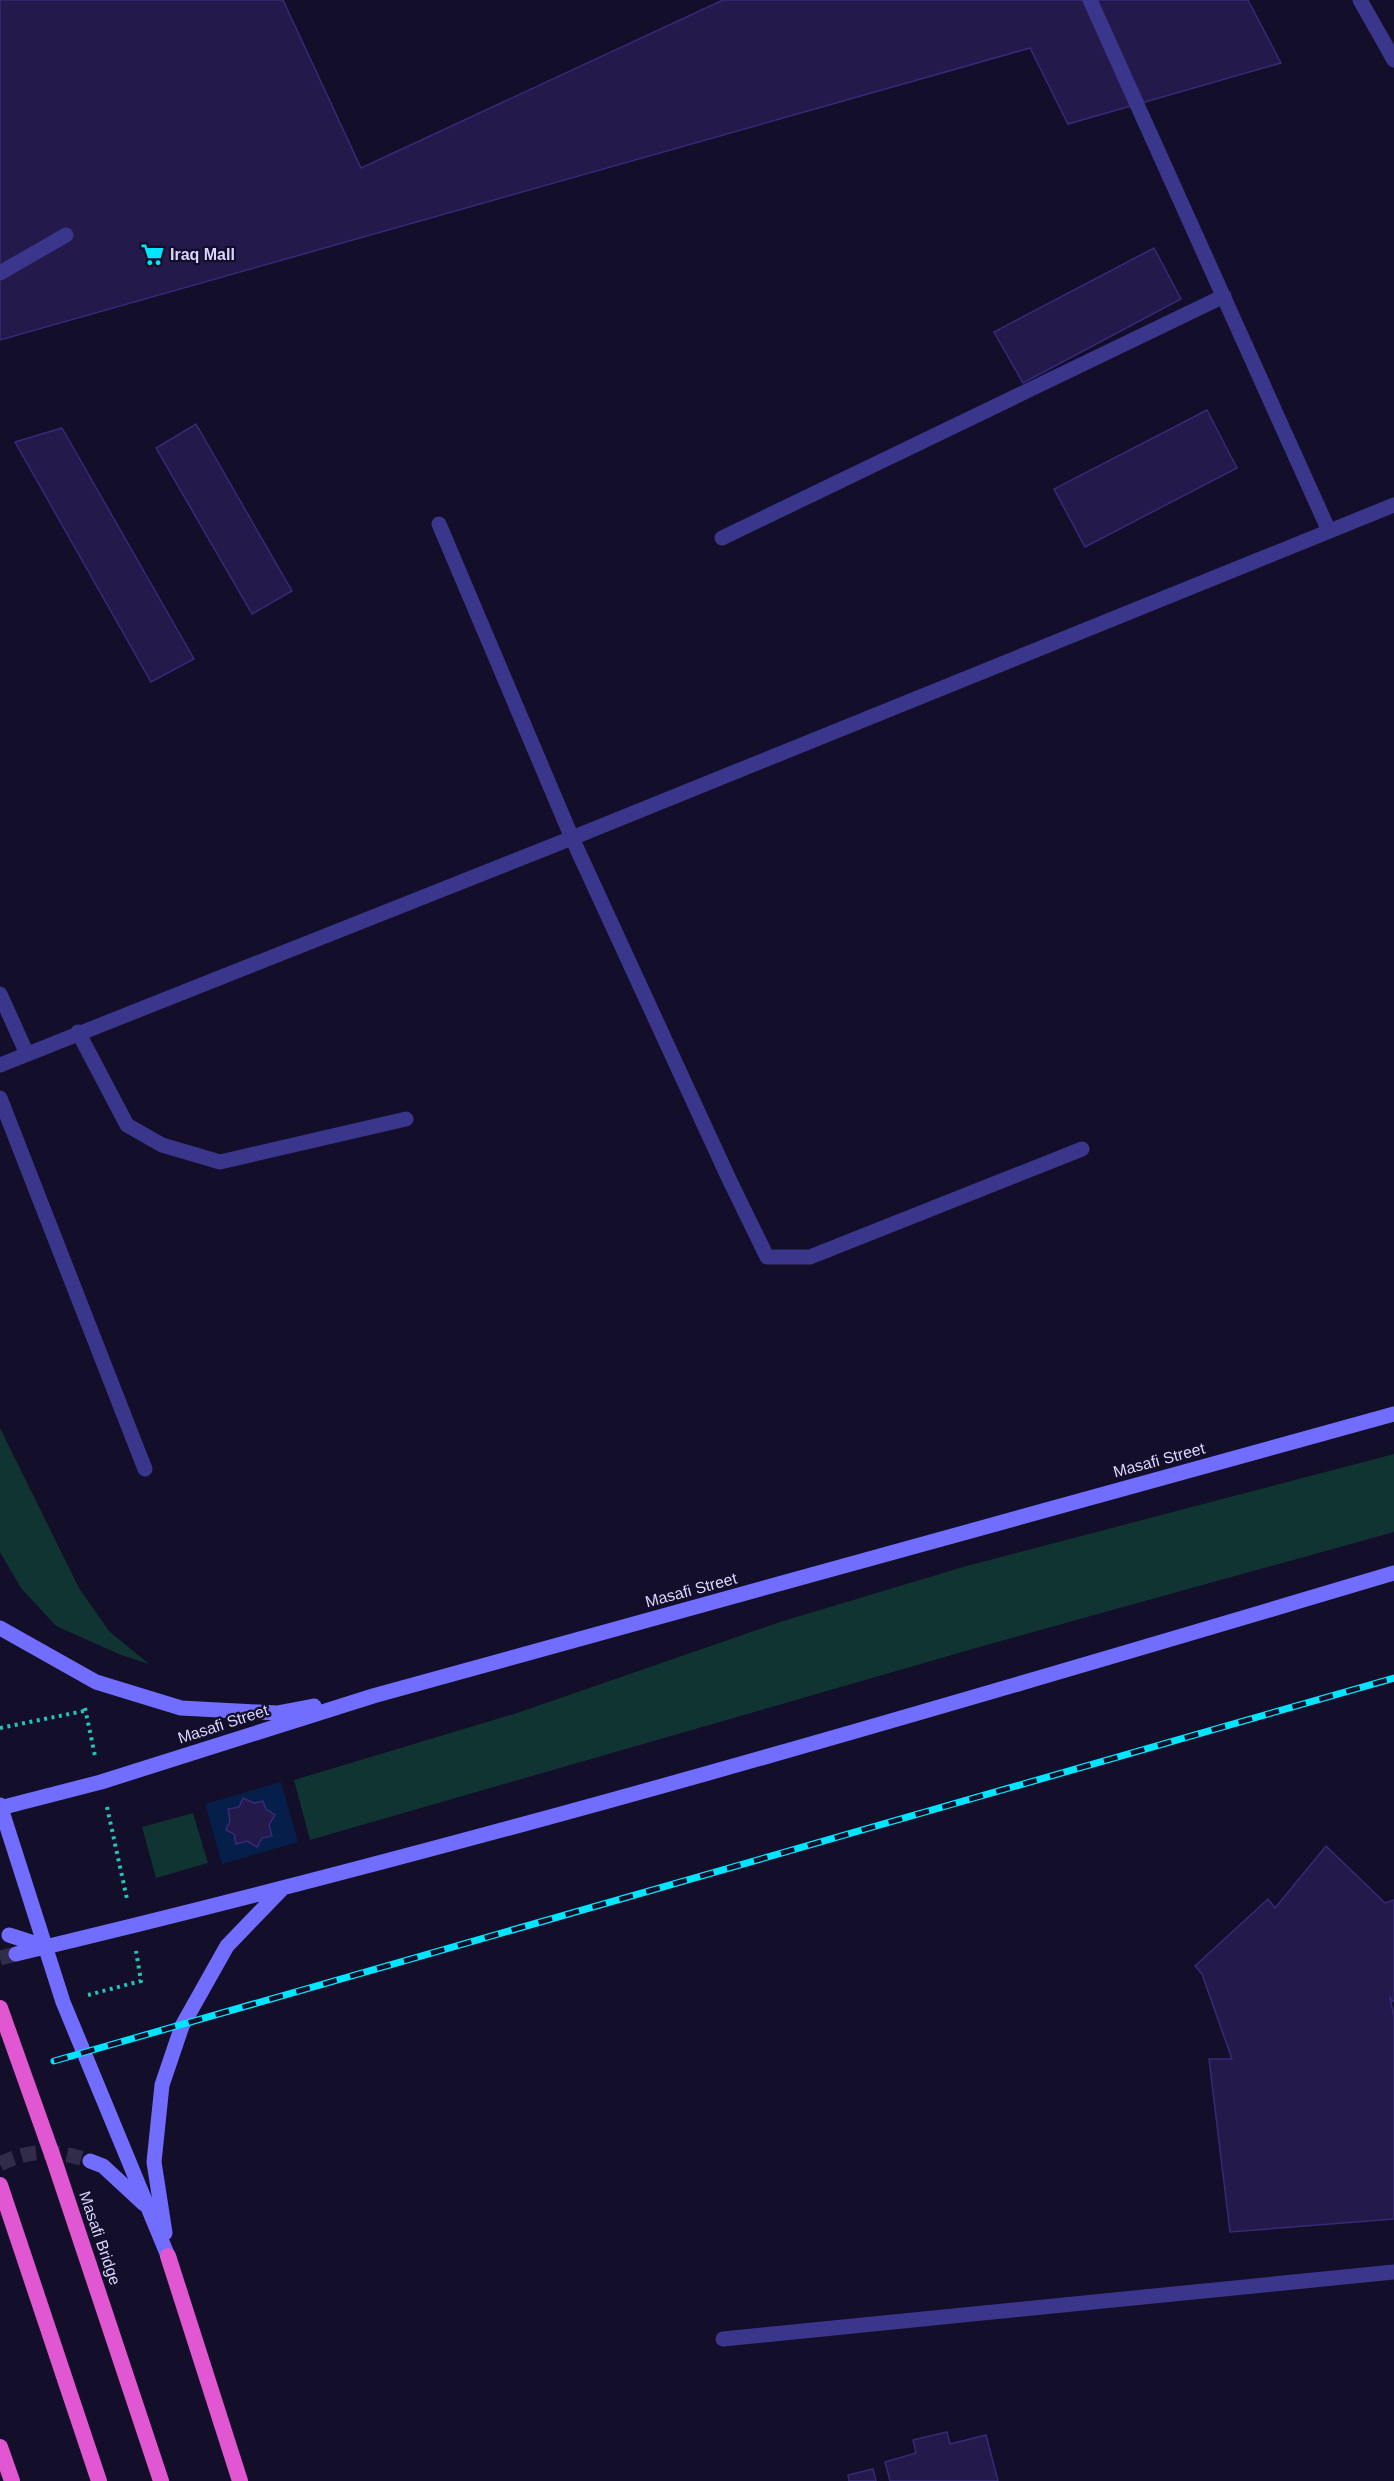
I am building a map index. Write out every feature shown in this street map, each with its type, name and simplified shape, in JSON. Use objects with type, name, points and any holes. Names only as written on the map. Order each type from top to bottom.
[{"type":"highway","name":"Masafi Bridge","points":[[0,2008],[57,2168],[161,2481]]},
{"type":"highway","points":[[0,2185],[99,2481]]},
{"type":"highway","points":[[168,2256],[240,2481]]},
{"type":"highway","points":[[0,2447],[12,2481]]},
{"type":"main road","name":"Masafi Street","points":[[0,1807],[101,1782],[373,1696],[1394,1414]]},
{"type":"main road","points":[[16,1954],[281,1890],[913,1717],[1394,1573]]},
{"type":"main road","points":[[0,1628],[96,1682],[181,1707],[278,1713],[373,1696]]},
{"type":"main road","points":[[0,1807],[63,2002],[168,2256]]},
{"type":"main road","points":[[168,2256],[154,2162],[162,2085],[182,2026],[227,1946],[281,1890]]},
{"type":"main road","points":[[9,1935],[46,1947]]},
{"type":"main road","points":[[90,2161],[103,2166],[149,2208]]},
{"type":"street","points":[[1090,0],[1329,531]]},
{"type":"street","points":[[1360,0],[1394,60]]},
{"type":"street","points":[[0,273],[66,235]]},
{"type":"street","points":[[722,538],[1224,296]]},
{"type":"street","points":[[0,1065],[78,1032],[572,838],[1394,505]]},
{"type":"street","points":[[439,524],[572,838],[767,1257],[810,1257],[1082,1149]]},
{"type":"street","points":[[0,994],[27,1054]]},
{"type":"street","points":[[78,1032],[127,1125],[162,1144],[220,1162],[406,1119]]},
{"type":"street","points":[[0,1098],[145,1468]]},
{"type":"street","points":[[723,2339],[1394,2272]]},
{"type":"path","points":[[63,2002],[141,1981],[132,1925],[84,1711],[96,1682]]},
{"type":"path","points":[[0,1728],[84,1711]]},
{"type":"green space","points":[[0,1428],[79,1588],[109,1631],[149,1664],[121,1655],[56,1626],[21,1588],[0,1552]]},
{"type":"green space","points":[[1394,1454],[1394,1532],[983,1646],[310,1840],[294,1780],[517,1713],[780,1622],[963,1567]]},
{"type":"green space","points":[[193,1813],[208,1863],[156,1878],[142,1827]]},
{"type":"water","points":[[281,1782],[298,1842],[222,1864],[205,1804]]},
{"type":"building","name":"Iraq Mall","points":[[0,0],[283,0],[361,168],[723,0],[1248,0],[1281,63],[1068,124],[1030,48],[0,340]]},
{"type":"building","points":[[1154,248],[1181,299],[1023,383],[994,332]]},
{"type":"building","points":[[1207,410],[1237,468],[1085,547],[1054,489]]},
{"type":"building","points":[[196,424],[292,591],[252,614],[156,448]]},
{"type":"building","points":[[62,428],[194,659],[151,682],[15,442]]},
{"type":"building","points":[[243,1798],[254,1803],[263,1801],[266,1809],[275,1815],[269,1825],[272,1836],[262,1838],[257,1847],[247,1841],[236,1844],[234,1834],[226,1830],[230,1821],[228,1809],[239,1807]]},
{"type":"building","points":[[1326,1846],[1385,1903],[1394,1900],[1394,2002],[1390,1998],[1394,2016],[1394,2219],[1230,2232],[1209,2059],[1232,2059],[1202,1974],[1195,1966],[1268,1899],[1275,1908]]},
{"type":"building","points":[[947,2432],[950,2444],[986,2435],[998,2481],[890,2481],[885,2462],[916,2453],[913,2440]]},
{"type":"building","points":[[873,2469],[876,2481],[849,2481],[848,2475]]},
{"type":"tunnel","points":[[0,1958],[16,1954]]},
{"type":"tunnel","points":[[0,2164],[23,2155],[45,2152],[90,2161]]},
{"type":"railway","points":[[54,2061],[1394,1678]]},
{"type":"place","name":"Iraq Mall","points":[[152,254]]}]
